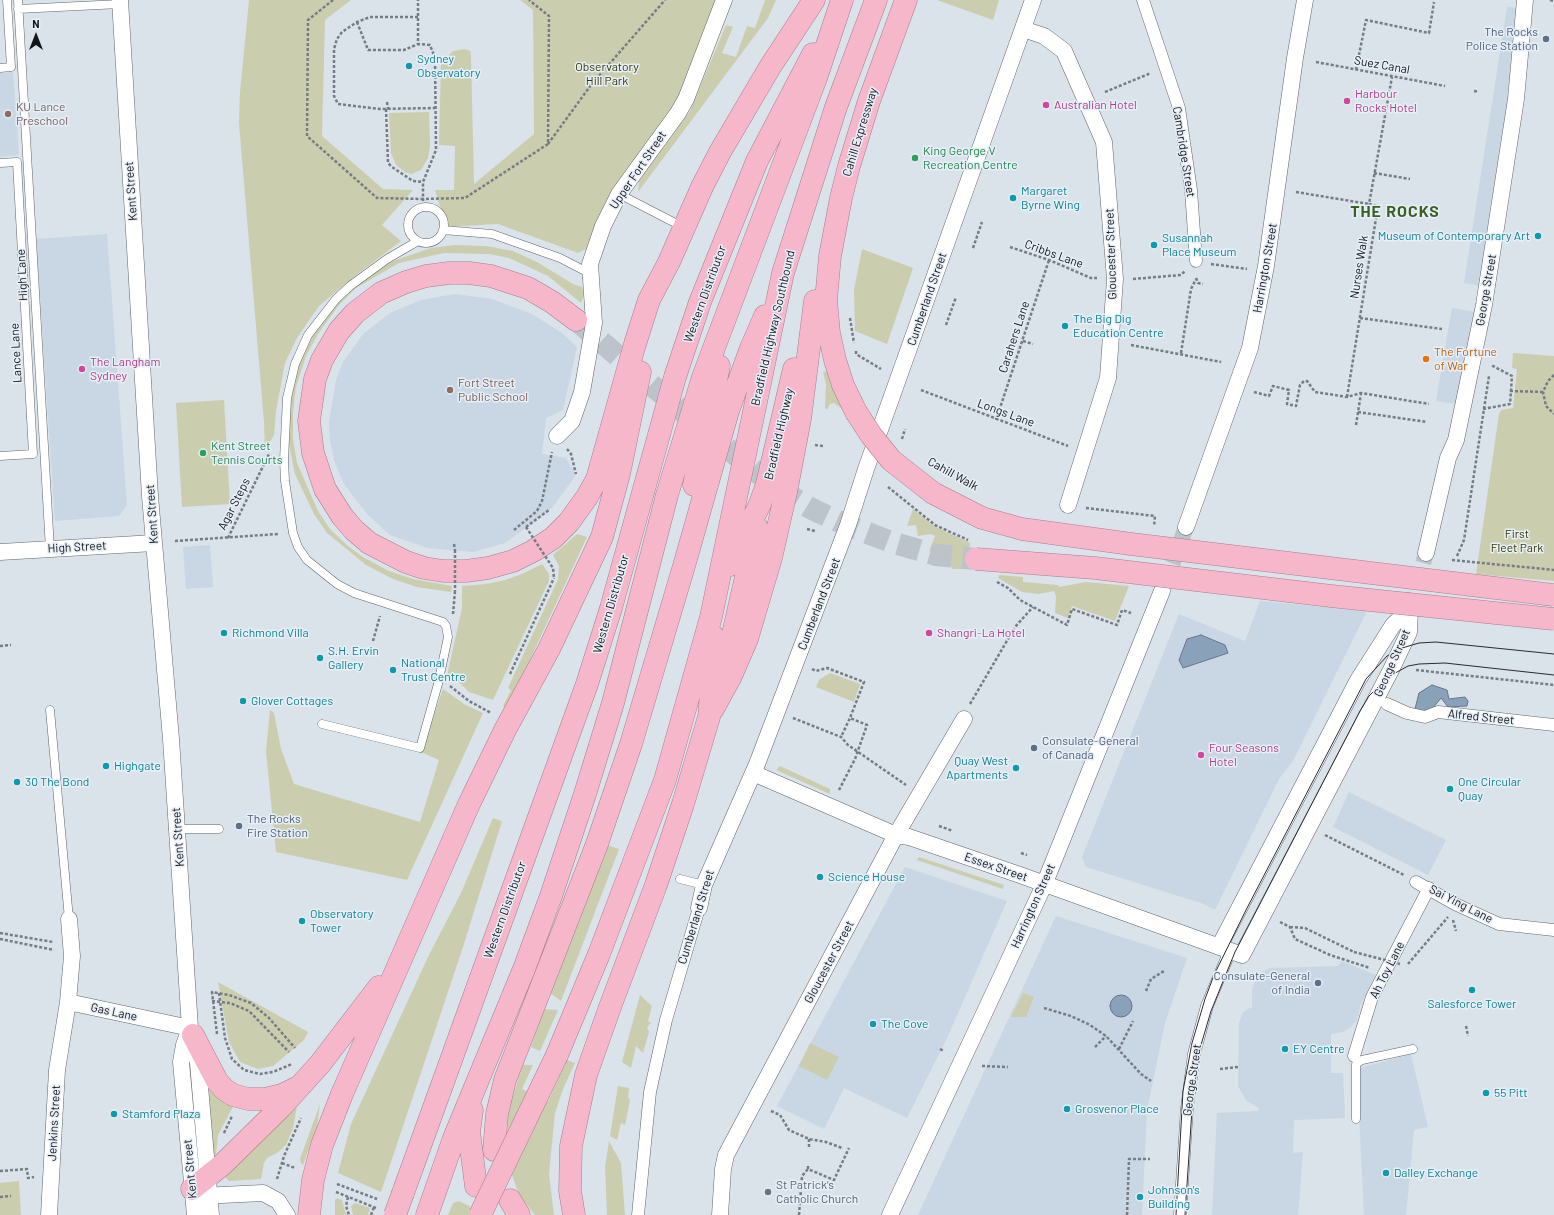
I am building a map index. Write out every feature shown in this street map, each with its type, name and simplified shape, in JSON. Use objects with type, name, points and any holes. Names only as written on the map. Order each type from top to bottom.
[{"type":"highway","points":[[576,320],[552,302],[528,288],[491,276],[449,273],[406,282],[381,293],[355,313],[339,331],[322,360],[315,379],[309,421],[313,453],[322,484],[332,502],[354,530],[369,543],[385,553],[424,568],[443,571],[481,569],[513,561],[533,551],[553,538],[569,522],[587,497],[597,479],[649,300],[669,262],[720,152],[770,68],[814,0]]},
{"type":"highway","points":[[426,1215],[454,1138],[524,969],[586,794],[613,703],[673,472],[703,377],[740,275],[816,78],[841,0]]},
{"type":"highway","name":"Western Distributor","points":[[382,1210],[403,1193],[587,684],[611,608],[673,385],[700,302],[757,161],[841,0]]},
{"type":"highway","name":"Bradfield Highway Southbound","points":[[716,594],[783,273],[836,107],[876,0]]},
{"type":"highway","name":"Cahill Expressway","points":[[829,268],[841,198],[849,166],[869,101],[906,0]]},
{"type":"highway","points":[[324,1215],[328,1172],[343,1118],[515,732],[549,649],[602,537],[620,474],[644,352],[669,262]]},
{"type":"highway","points":[[829,268],[826,300],[832,347],[843,385],[856,412],[872,436],[891,460],[933,493],[982,518],[1022,529],[1131,544],[1554,595]]},
{"type":"highway","name":"Bradfield Highway","points":[[716,594],[760,504],[767,484],[806,326],[829,268]]},
{"type":"highway","points":[[494,1150],[497,1114],[504,1080],[596,844],[631,744],[728,411],[751,348],[783,273]]},
{"type":"highway","points":[[684,566],[696,469],[740,275]]},
{"type":"highway","points":[[574,1215],[570,1191],[571,1146],[586,1074],[656,885],[683,804],[709,718],[731,676],[747,639],[771,558],[786,492],[800,419],[815,301]]},
{"type":"highway","points":[[731,676],[732,634],[767,484]]},
{"type":"highway","points":[[975,551],[1095,568],[1332,596],[1554,618]]},
{"type":"highway","points":[[480,1215],[557,1055],[599,954],[664,780],[711,617],[716,594]]},
{"type":"highway","points":[[709,718],[715,649],[711,617]]},
{"type":"highway","points":[[309,1215],[315,1174],[330,1120],[450,847],[505,730],[549,649]]},
{"type":"highway","points":[[201,1189],[302,1084],[343,1036],[400,958]]},
{"type":"highway","points":[[191,1032],[217,1081],[224,1089],[233,1095],[248,1099],[265,1099],[288,1092],[302,1084]]},
{"type":"highway","points":[[476,1186],[470,1149],[470,1124],[473,1102],[493,1042]]},
{"type":"street","name":"Upper Fort Street","points":[[557,436],[572,421],[582,392],[594,323],[589,273],[593,252],[603,226],[619,194],[678,113],[686,99],[724,0]]},
{"type":"street","name":"Cumberland Street","points":[[638,1215],[650,1092],[666,1020],[699,908],[704,885],[753,773],[811,627],[1033,0]]},
{"type":"street","name":"Cambridge Street","points":[[1143,0],[1164,68],[1179,108],[1191,190],[1196,262]]},
{"type":"street","name":"Harrington Street","points":[[1186,527],[1250,348],[1267,258],[1295,58],[1305,0]]},
{"type":"street","name":"George Street","points":[[1426,553],[1448,458],[1456,440],[1484,304],[1516,98],[1525,0]]},
{"type":"street","name":"Kent Street","points":[[120,2],[154,543],[177,829],[191,1032],[198,1063],[201,1189],[194,1215]]},
{"type":"street","name":"Gloucester Street","points":[[1023,29],[1044,36],[1064,51],[1104,142],[1115,279],[1108,378],[1068,505]]},
{"type":"street","name":"High Street","points":[[0,552],[154,543]]},
{"type":"street","name":"Harrington Street","points":[[890,1215],[1044,885],[1162,591]]},
{"type":"street","name":"George Street","points":[[1180,1215],[1187,1102],[1194,1054],[1207,1006],[1231,951],[1358,680],[1393,625],[1410,609],[1409,632],[1391,670],[1231,951]]},
{"type":"street","name":"Alfred Street","points":[[1387,704],[1407,713],[1425,716],[1438,712],[1554,725]]},
{"type":"street","name":"Gloucester Street","points":[[720,1215],[723,1169],[726,1155],[896,835],[964,719]]},
{"type":"street","name":"Essex Street","points":[[753,773],[896,835],[924,842],[1020,875],[1044,885],[1231,951]]},
{"type":"street","name":"Sai Ying Lane","points":[[1416,882],[1455,904],[1499,924],[1554,930]]},
{"type":"street","name":"Ah Toy Lane","points":[[1354,1056],[1372,997],[1429,888]]},
{"type":"street","points":[[68,1002],[72,956],[69,919]]},
{"type":"street","name":"Gas Lane","points":[[68,1002],[191,1032]]},
{"type":"street","name":"Jenkins Street","points":[[49,1215],[57,1070],[68,1002]]},
{"type":"street","name":"Kent Street","points":[[201,1189],[211,1215]]},
{"type":"street","points":[[201,1189],[263,1193],[278,1201],[287,1215]]},
{"type":"lane","points":[[0,68],[11,67],[7,0]]},
{"type":"lane","points":[[18,4],[120,2]]},
{"type":"lane","name":"High Lane","points":[[18,4],[50,549]]},
{"type":"lane","name":"Lance Lane","points":[[0,164],[17,162],[34,454],[0,456]]},
{"type":"lane","points":[[619,194],[684,228]]},
{"type":"lane","points":[[424,203],[441,214],[444,224],[443,230],[435,240],[427,243],[418,241],[410,235],[407,222],[413,211],[424,203]]},
{"type":"lane","points":[[443,230],[492,234],[560,258],[589,273]]},
{"type":"lane","points":[[322,724],[420,748],[438,684],[448,637],[446,626],[437,620],[384,603],[337,584],[307,560],[298,547],[293,533],[286,495],[284,432],[288,392],[295,364],[308,335],[336,299],[350,286],[387,259],[418,241]]},
{"type":"lane","points":[[50,710],[69,919]]},
{"type":"lane","points":[[177,829],[219,829]]},
{"type":"lane","points":[[680,879],[704,885]]},
{"type":"lane","points":[[1356,1118],[1356,1064],[1362,1060],[1413,1049]]},
{"type":"path","points":[[333,0],[308,20],[307,136],[377,198],[424,203],[465,198],[548,144],[591,85],[665,0]]},
{"type":"path","points":[[418,0],[418,44]]},
{"type":"path","points":[[529,0],[548,16],[548,144]]},
{"type":"path","points":[[1550,0],[1554,1]]},
{"type":"path","points":[[1356,70],[1366,20],[1429,32],[1434,2]]},
{"type":"path","points":[[418,17],[370,17],[357,22],[342,32],[337,39],[334,49],[334,96],[338,104],[387,108],[436,108]]},
{"type":"path","points":[[357,22],[368,50],[404,50],[418,44],[430,45],[436,58],[436,150],[423,182],[424,203]]},
{"type":"path","name":"Suez Canal","points":[[1316,62],[1445,86]]},
{"type":"path","points":[[1105,92],[1164,68]]},
{"type":"path","points":[[1296,192],[1369,204],[1392,77]]},
{"type":"path","points":[[1474,91],[1479,92]]},
{"type":"path","points":[[387,102],[388,163],[413,181],[423,182]]},
{"type":"path","points":[[1374,173],[1410,179]]},
{"type":"path","name":"Nurses Walk","points":[[1347,397],[1378,206],[1369,204]]},
{"type":"path","points":[[973,248],[979,237],[982,222]]},
{"type":"path","name":"Cribbs Lane","points":[[1010,247],[1049,260],[1091,278],[1098,278]]},
{"type":"path","name":"Carahers Lane","points":[[996,420],[1049,260]]},
{"type":"path","points":[[1196,262],[1246,269]]},
{"type":"path","points":[[1133,279],[1181,275]]},
{"type":"path","points":[[1181,353],[1191,289],[1196,279]]},
{"type":"path","points":[[1198,283],[1203,284]]},
{"type":"path","points":[[946,325],[956,297]]},
{"type":"path","points":[[850,318],[856,354],[881,369]]},
{"type":"path","points":[[1360,318],[1442,329]]},
{"type":"path","points":[[1023,341],[1033,344]]},
{"type":"path","points":[[1131,345],[1181,353],[1221,362]]},
{"type":"path","points":[[1483,409],[1510,404],[1512,376],[1491,365]]},
{"type":"path","points":[[1554,375],[1548,380],[1543,392],[1546,406],[1554,414]]},
{"type":"path","points":[[1254,392],[1269,396],[1273,386],[1289,390],[1287,404],[1296,406],[1300,385],[1304,381],[1307,382],[1315,392],[1347,397],[1361,393],[1429,404]]},
{"type":"path","name":"Longs Lane","points":[[921,390],[996,420],[1085,451]]},
{"type":"path","points":[[1510,391],[1543,392]]},
{"type":"path","points":[[1356,425],[1361,393]]},
{"type":"path","points":[[1358,412],[1427,422]]},
{"type":"path","points":[[902,439],[906,429]]},
{"type":"path","name":"Agar Steps","points":[[175,541],[228,538],[274,444],[284,432]]},
{"type":"path","points":[[557,436],[571,454],[576,475],[572,480]]},
{"type":"path","points":[[514,530],[538,511],[542,501],[545,481],[557,436]]},
{"type":"path","points":[[815,445],[823,446]]},
{"type":"path","points":[[884,482],[935,525],[975,551]]},
{"type":"path","points":[[552,508],[526,527],[553,568],[554,578]]},
{"type":"path","points":[[1092,509],[1155,516],[1153,531]]},
{"type":"path","points":[[807,529],[814,531]]},
{"type":"path","points":[[228,538],[278,534]]},
{"type":"path","points":[[446,626],[452,617],[455,591],[454,544]]},
{"type":"path","points":[[1008,588],[1020,600],[1067,625],[1072,609],[1117,625],[1122,610],[1131,613]]},
{"type":"path","points":[[373,641],[384,603]]},
{"type":"path","points":[[964,719],[965,712],[1015,627],[1033,607]]},
{"type":"path","points":[[0,646],[11,645]]},
{"type":"path","points":[[812,669],[816,671],[827,668],[864,682],[841,737]]},
{"type":"path","points":[[1416,670],[1554,685]]},
{"type":"path","points":[[438,684],[451,686],[470,701],[492,713]]},
{"type":"path","points":[[793,718],[841,737],[848,745],[906,786]]},
{"type":"path","points":[[839,790],[858,752],[867,725],[850,718]]},
{"type":"path","points":[[939,826],[954,831]]},
{"type":"path","points":[[1319,832],[1398,872]]},
{"type":"path","points":[[1022,853],[1027,855]]},
{"type":"path","points":[[1419,952],[1452,913]]},
{"type":"path","points":[[1274,919],[1290,927],[1305,928],[1354,952],[1400,964]]},
{"type":"path","points":[[1290,927],[1295,939],[1330,955],[1362,964]]},
{"type":"path","points":[[0,933],[50,942]]},
{"type":"path","points":[[0,939],[49,948]]},
{"type":"path","points":[[1146,991],[1151,980],[1164,971]]},
{"type":"path","points":[[217,1038],[212,992],[252,1003],[269,1018],[295,1048]]},
{"type":"path","points":[[219,993],[225,1038],[232,1059],[244,1070],[260,1074],[273,1072],[295,1063]]},
{"type":"path","points":[[212,1001],[230,1003],[248,1011],[289,1052]]},
{"type":"path","points":[[1044,1008],[1071,1016],[1090,1025],[1106,1036],[1141,1074],[1151,1081]]},
{"type":"path","points":[[1119,1049],[1133,1022]]},
{"type":"path","points":[[1466,1026],[1468,1036]]},
{"type":"path","points":[[1095,1047],[1106,1036]]},
{"type":"path","points":[[940,1049],[944,1051]]},
{"type":"path","points":[[982,1066],[1008,1067]]},
{"type":"path","points":[[1220,1069],[1238,1067]]},
{"type":"path","points":[[223,1137],[234,1111]]},
{"type":"path","points":[[771,1111],[780,1115],[789,1130],[809,1139],[826,1142],[842,1148]]},
{"type":"path","points":[[277,1179],[282,1163],[303,1113]]},
{"type":"path","points":[[809,1139],[809,1147]]},
{"type":"path","points":[[799,1215],[802,1176],[808,1168],[834,1180],[849,1148]]},
{"type":"path","points":[[1127,1215],[1129,1159],[1150,1159]]},
{"type":"path","points":[[282,1163],[301,1170]]},
{"type":"path","points":[[0,1172],[27,1169],[28,1178],[51,1177]]},
{"type":"path","points":[[337,1184],[378,1199]]},
{"type":"path","points":[[336,1192],[382,1210]]},
{"type":"path","points":[[0,1197],[11,1196]]},
{"type":"path","points":[[348,1197],[346,1206],[349,1215]]},
{"type":"path","points":[[371,1215],[382,1210]]},
{"type":"shaded area","points":[[1507,7],[1519,8],[1508,112],[1482,286],[1464,283]]},
{"type":"shaded area","name":"KU Lance Preschool","points":[[13,72],[19,155],[0,157],[0,73]]},
{"type":"shaded area","name":"The Langham Sydney","points":[[107,234],[127,505],[119,516],[55,521],[36,239]]},
{"type":"shaded area","name":"Fort Street Public School","points":[[455,294],[492,299],[532,314],[562,333],[577,347],[563,410],[546,418],[542,454],[566,458],[576,475],[552,508],[530,525],[505,543],[473,552],[428,548],[390,535],[367,514],[344,484],[335,463],[330,441],[329,422],[336,380],[343,362],[363,334],[390,313],[421,300]]},
{"type":"shaded area","points":[[1452,308],[1477,312],[1457,404],[1436,401]]},
{"type":"shaded area","points":[[210,545],[213,587],[186,589],[183,547]]},
{"type":"shaded area","name":"Four Seasons Hotel","points":[[1260,601],[1367,611],[1293,761],[1279,779],[1215,910],[1201,903],[1086,867],[1082,857],[1179,614],[1245,641]]},
{"type":"shaded area","points":[[1349,792],[1446,840],[1428,875],[1333,827]]},
{"type":"shaded area","points":[[905,867],[1007,901],[948,1036],[907,1118],[844,1088],[824,1129],[777,1106]]},
{"type":"shaded area","points":[[1056,916],[1187,958],[1165,1023],[1147,1110],[1142,1215],[918,1215]]},
{"type":"shaded area","points":[[1341,961],[1376,975],[1361,1004],[1357,1020],[1351,1027],[1343,1032],[1331,1034],[1331,1073],[1343,1073],[1345,1118],[1294,1120],[1293,1153],[1303,1152],[1298,1215],[1212,1215],[1217,1113],[1259,1111],[1259,1108],[1246,1100],[1238,1086],[1239,1023],[1243,1012],[1252,1007],[1252,990],[1256,979],[1262,972],[1270,968],[1338,966]]},
{"type":"shaded area","name":"Dalley Exchange","points":[[1411,1054],[1428,1127],[1414,1130],[1406,1215],[1364,1215],[1357,1073],[1360,1068]]},
{"type":"green space","points":[[249,0],[351,0],[325,20],[322,136],[383,189],[413,190],[382,225],[401,241],[319,306],[297,338],[285,363],[276,411],[274,435],[265,450],[264,422],[239,123],[240,92]]},
{"type":"green space","name":"Observatory Hill Park","points":[[520,0],[718,0],[677,103],[605,203],[586,249],[578,253],[498,224],[446,227],[435,190],[454,190],[455,146],[439,145],[441,63],[453,51],[465,49],[470,51],[471,56],[474,184],[534,134],[533,10]]},
{"type":"green space","points":[[765,0],[776,0],[768,18],[638,192],[639,181],[690,111],[726,25],[733,27],[722,53],[736,57],[747,26],[755,28]]},
{"type":"green space","points":[[937,0],[999,0],[993,20]]},
{"type":"green space","points":[[429,112],[430,145],[428,158],[421,170],[411,174],[405,172],[396,165],[391,153],[389,113]]},
{"type":"green space","points":[[455,245],[486,246],[513,251],[537,262],[573,284],[582,287],[584,295],[581,303],[548,276],[509,258],[489,254],[444,253],[399,263],[356,288],[339,305],[318,334],[306,356],[296,387],[293,413],[293,439],[297,463],[318,511],[330,529],[348,546],[363,557],[389,571],[413,579],[452,586],[451,592],[417,587],[393,579],[366,565],[327,533],[314,514],[295,474],[288,440],[288,401],[298,360],[329,305],[384,264],[431,248]]},
{"type":"green space","points":[[862,249],[913,268],[887,344],[855,331],[854,290]]},
{"type":"green space","name":"First Fleet Park","points":[[1513,353],[1554,356],[1554,581],[1476,574],[1499,414],[1501,410],[1513,408],[1517,369],[1512,368]]},
{"type":"green space","points":[[829,371],[843,407],[841,408],[834,403],[830,404],[827,410],[825,408],[826,384],[823,372]]},
{"type":"green space","name":"Kent Street Tennis Courts","points":[[224,400],[230,504],[182,507],[176,403]]},
{"type":"green space","points":[[913,509],[934,526],[970,543],[967,569],[953,569],[936,553],[929,551],[935,536],[931,534],[918,536],[916,525],[907,526]]},
{"type":"green space","points":[[577,534],[587,537],[507,709],[503,706],[511,690],[508,688],[558,579],[559,566],[553,555]]},
{"type":"green space","points":[[542,564],[549,574],[549,581],[493,700],[469,692],[456,679],[447,676],[462,608],[462,586],[486,584],[505,580],[522,574]]},
{"type":"green space","points":[[999,575],[1023,577],[1023,582],[1058,585],[1059,587],[1086,582],[1129,586],[1115,621],[1072,606],[1068,618],[1055,613],[1056,596],[1054,591],[1039,594],[1022,592],[998,578]]},
{"type":"green space","points":[[830,673],[860,684],[854,702],[816,687],[819,680]]},
{"type":"green space","points":[[443,689],[464,704],[483,713],[407,880],[276,852],[266,751],[270,710],[274,713],[281,749],[294,784],[420,822],[439,760],[421,752]]},
{"type":"green space","points":[[780,766],[830,789],[830,794],[776,770]]},
{"type":"green space","points":[[493,818],[502,821],[463,947],[381,1192],[338,1173],[351,1124],[429,955],[461,893]]},
{"type":"green space","points":[[607,845],[619,849],[561,1001],[550,993]]},
{"type":"green space","points":[[919,857],[1004,885],[1003,889],[917,860]]},
{"type":"green space","points":[[218,982],[308,1032],[304,1040],[273,1066],[258,1069],[240,1062],[229,1042]]},
{"type":"green space","points":[[1023,993],[1034,997],[1026,1017],[1011,1017]]},
{"type":"green space","points":[[640,995],[652,1006],[648,1021],[651,1023],[647,1027],[649,1032],[643,1053],[636,1046],[631,1068],[622,1062]]},
{"type":"green space","points":[[544,1009],[558,1010],[540,1051],[531,1047]]},
{"type":"green space","points":[[810,1043],[839,1057],[827,1080],[799,1066]]},
{"type":"green space","points":[[567,1060],[575,1063],[563,1089],[555,1113],[549,1174],[554,1215],[535,1215],[519,1195],[509,1166],[507,1113],[523,1065],[533,1065],[522,1089],[548,1102]]},
{"type":"green space","points":[[618,1086],[629,1088],[628,1097],[630,1100],[625,1125],[621,1123],[617,1140],[610,1136]]},
{"type":"green space","points":[[206,1089],[218,1098],[234,1105],[218,1135],[216,1154],[212,1155]]},
{"type":"green space","points":[[320,1104],[317,1127],[303,1165],[300,1159]]},
{"type":"green space","points":[[297,1106],[293,1128],[286,1145],[277,1153],[267,1158],[264,1163],[261,1179],[229,1181],[226,1178],[226,1172],[252,1151]]},
{"type":"green space","points":[[609,1141],[621,1163],[625,1215],[607,1215],[605,1167]]},
{"type":"green space","points":[[19,1181],[21,1215],[0,1215],[0,1183]]},
{"type":"green space","points":[[337,1198],[342,1200],[346,1215],[335,1215],[335,1200]]},
{"type":"green space","points":[[459,1201],[469,1206],[475,1215],[448,1215],[453,1203]]},
{"type":"green space","points":[[355,1203],[370,1208],[368,1215],[353,1215],[351,1206]]},
{"type":"water","points":[[1201,635],[1225,645],[1228,653],[1183,668],[1179,660],[1187,639]]},
{"type":"water","points":[[1432,685],[1447,690],[1449,699],[1465,697],[1468,701],[1467,706],[1448,707],[1441,698],[1429,713],[1415,709],[1419,693]]},
{"type":"water","points":[[1121,995],[1129,998],[1132,1006],[1129,1014],[1121,1017],[1113,1014],[1110,1006],[1113,998]]},
{"type":"tunnel","points":[[576,320],[676,406],[754,470],[782,491],[810,508],[844,524],[891,542],[936,555],[976,559]]},
{"type":"tunnel","points":[[1164,586],[1186,527]]},
{"type":"tunnel","points":[[1410,609],[1426,553]]},
{"type":"tram line","points":[[1176,1215],[1183,1091],[1192,1043],[1205,999],[1214,975],[1246,910],[1366,679],[1387,656],[1402,648],[1419,643],[1436,642],[1554,654]]},
{"type":"tram line","points":[[1185,1215],[1193,1094],[1201,1045],[1211,1011],[1235,952],[1369,696],[1388,677],[1408,666],[1419,664],[1445,663],[1554,675]]},
{"type":"place","name":"The Rocks Police Station","points":[[1546,39]]},
{"type":"place","name":"Sydney Observatory","points":[[409,66]]},
{"type":"place","name":"Harbour Rocks Hotel","points":[[1347,101]]},
{"type":"place","name":"Australian Hotel","points":[[1046,105]]},
{"type":"place","name":"KU Lance Preschool","points":[[8,114]]},
{"type":"place","name":"King George V Recreation Centre","points":[[915,158]]},
{"type":"place","name":"Margaret Byrne Wing","points":[[1013,198]]},
{"type":"place","name":"Museum of Contemporary Art","points":[[1538,236]]},
{"type":"place","name":"Susannah Place Museum","points":[[1154,245]]},
{"type":"place","name":"The Big Dig Education Centre","points":[[1065,326]]},
{"type":"place","name":"The Fortune of War","points":[[1426,359]]},
{"type":"place","name":"The Langham Sydney","points":[[82,369]]},
{"type":"place","name":"Fort Street Public School","points":[[450,390]]},
{"type":"place","name":"Kent Street Tennis Courts","points":[[203,453]]},
{"type":"place","name":"Richmond Villa","points":[[224,633]]},
{"type":"place","name":"Shangri-La Hotel","points":[[929,633]]},
{"type":"place","name":"S.H. Ervin Gallery","points":[[320,658]]},
{"type":"place","name":"National Trust Centre","points":[[393,670]]},
{"type":"place","name":"Glover Cottages","points":[[243,701]]},
{"type":"place","name":"Consulate-General of Canada","points":[[1034,748]]},
{"type":"place","name":"Four Seasons Hotel","points":[[1201,755]]},
{"type":"place","name":"Highgate","points":[[106,766]]},
{"type":"place","name":"Quay West Apartments","points":[[1016,768]]},
{"type":"place","name":"30 The Bond","points":[[17,782]]},
{"type":"place","name":"One Circular Quay","points":[[1450,789]]},
{"type":"place","name":"The Rocks Fire Station","points":[[239,826]]},
{"type":"place","name":"Science House","points":[[820,877]]},
{"type":"place","name":"Observatory Tower","points":[[302,921]]},
{"type":"place","name":"Consulate-General of India","points":[[1318,983]]},
{"type":"place","name":"Salesforce Tower","points":[[1472,990]]},
{"type":"place","name":"The Cove","points":[[873,1024]]},
{"type":"place","name":"EY Centre","points":[[1285,1049]]},
{"type":"place","name":"55 Pitt","points":[[1486,1093]]},
{"type":"place","name":"Grosvenor Place","points":[[1067,1109]]},
{"type":"place","name":"Stamford Plaza","points":[[114,1114]]},
{"type":"place","name":"Dalley Exchange","points":[[1386,1173]]},
{"type":"place","name":"St Patrick's Catholic Church","points":[[768,1192]]},
{"type":"place","name":"Johnson's Building","points":[[1140,1197]]},
{"type":"district","name":"THE ROCKS","points":[[1395,212]]}]
